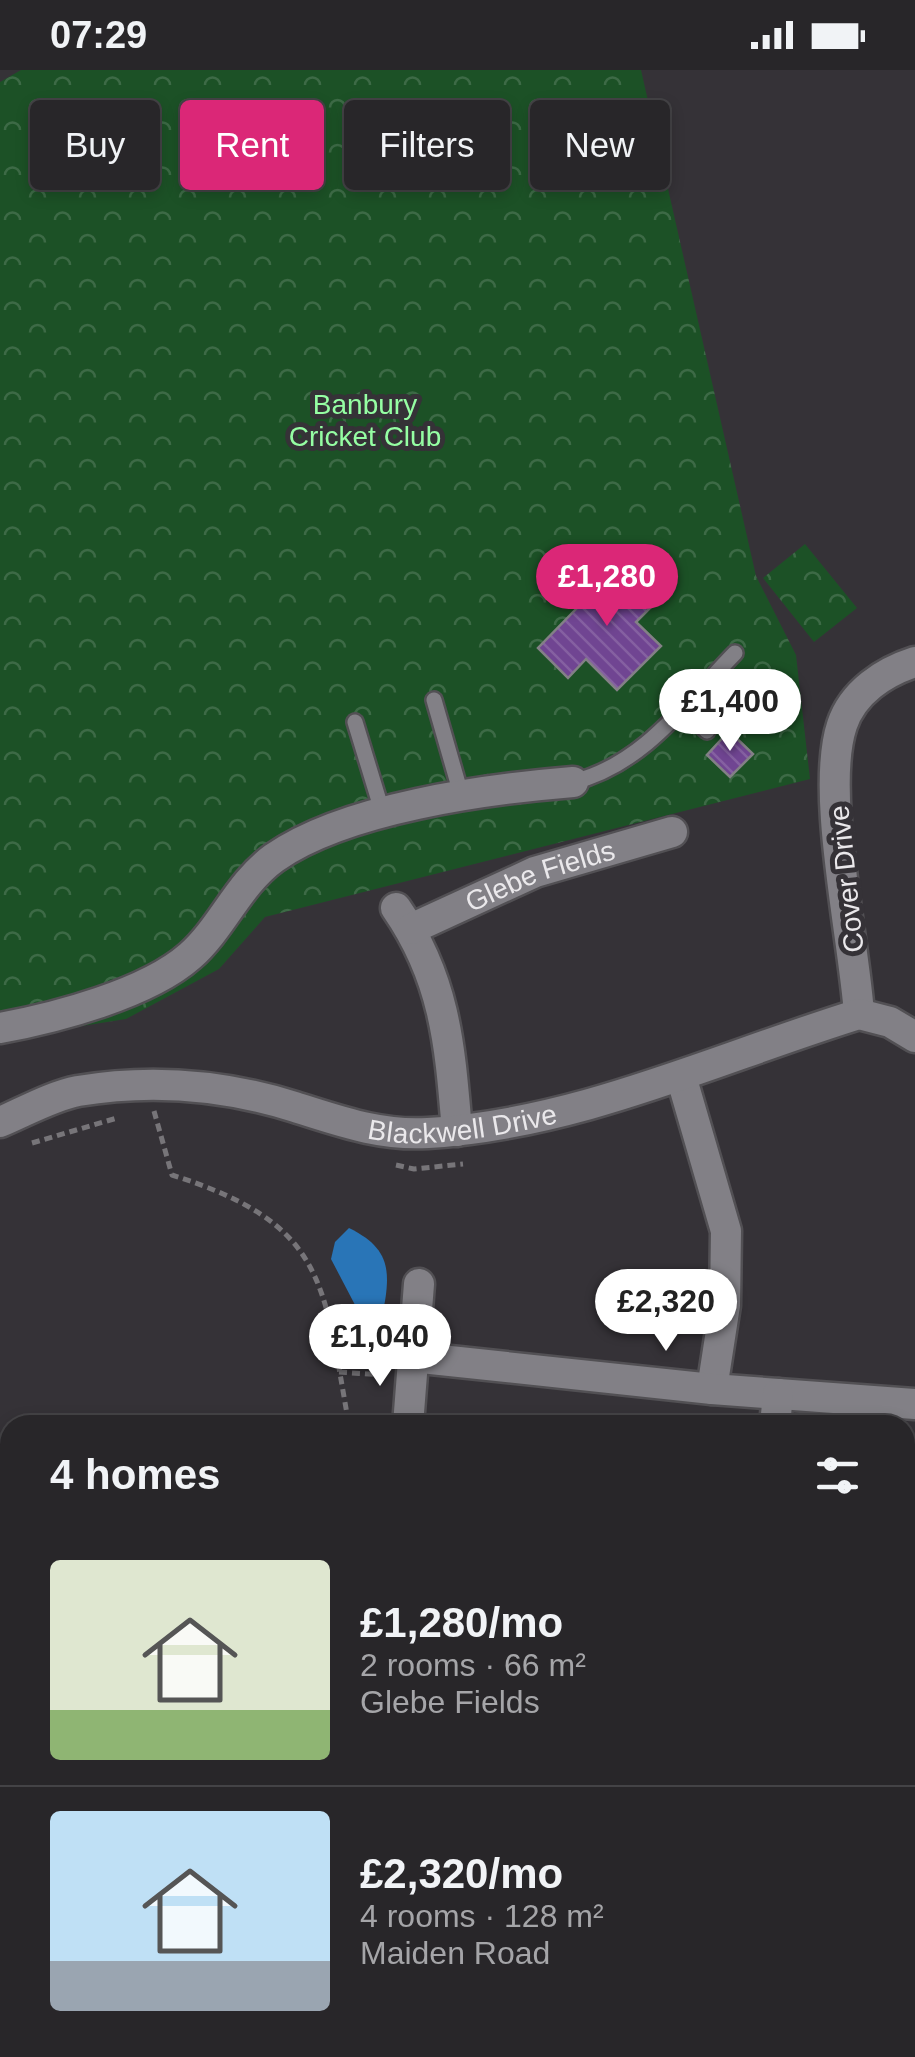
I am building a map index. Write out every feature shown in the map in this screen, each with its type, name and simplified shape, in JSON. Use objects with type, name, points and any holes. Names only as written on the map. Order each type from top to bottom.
[{"type":"street","name":"Cover Drive","points":[[860,1014],[841,854],[836,753],[843,723],[855,702],[876,679],[915,662]]},
{"type":"street","points":[[0,1028],[65,1016],[133,988],[190,956],[252,877],[274,858],[306,841],[383,814],[461,794],[573,782]]},
{"type":"street","name":"Glebe Fields","points":[[457,1131],[448,1024],[403,919],[535,872],[672,832]]},
{"type":"street","points":[[860,1014],[890,1022],[915,1038]]},
{"type":"street","name":"Blackwell Drive","points":[[0,1122],[74,1091],[148,1103],[240,1092],[343,1124],[382,1131],[457,1131],[518,1122],[681,1076],[860,1014]]},
{"type":"street","points":[[681,1076],[726,1232],[725,1305],[712,1389]]},
{"type":"street","points":[[409,1415],[419,1284]]},
{"type":"street","points":[[412,1367],[915,1404]]},
{"type":"street","points":[[776,1415],[778,1394]]},
{"type":"lane","points":[[573,782],[618,767],[735,652]]},
{"type":"lane","points":[[434,700],[461,794]]},
{"type":"lane","points":[[682,708],[707,731]]},
{"type":"lane","points":[[356,722],[383,814]]},
{"type":"path","points":[[148,1103],[170,1113]]},
{"type":"path","points":[[148,1103],[172,1176],[211,1188],[276,1221],[307,1260],[324,1294],[346,1415]]},
{"type":"path","points":[[18,1147],[128,1115]]},
{"type":"path","points":[[380,1161],[414,1169],[463,1164]]},
{"type":"path","points":[[339,1372],[412,1367]]},
{"type":"green space","name":"Banbury Cricket Club","points":[[21,70],[641,70],[648,100],[530,100],[530,190],[668,190],[756,576],[796,655],[810,779],[265,917],[219,969],[126,1019],[0,1039],[0,82]]},
{"type":"green space","points":[[805,544],[857,608],[814,642],[763,578]]},
{"type":"water","points":[[349,1228],[374,1245],[387,1275],[382,1317],[365,1324],[331,1259],[335,1242]]},
{"type":"building","points":[[624,560],[662,596],[636,622],[661,646],[617,690],[586,659],[568,678],[538,648]]},
{"type":"building","points":[[729,731],[753,754],[730,777],[707,755]]}]
